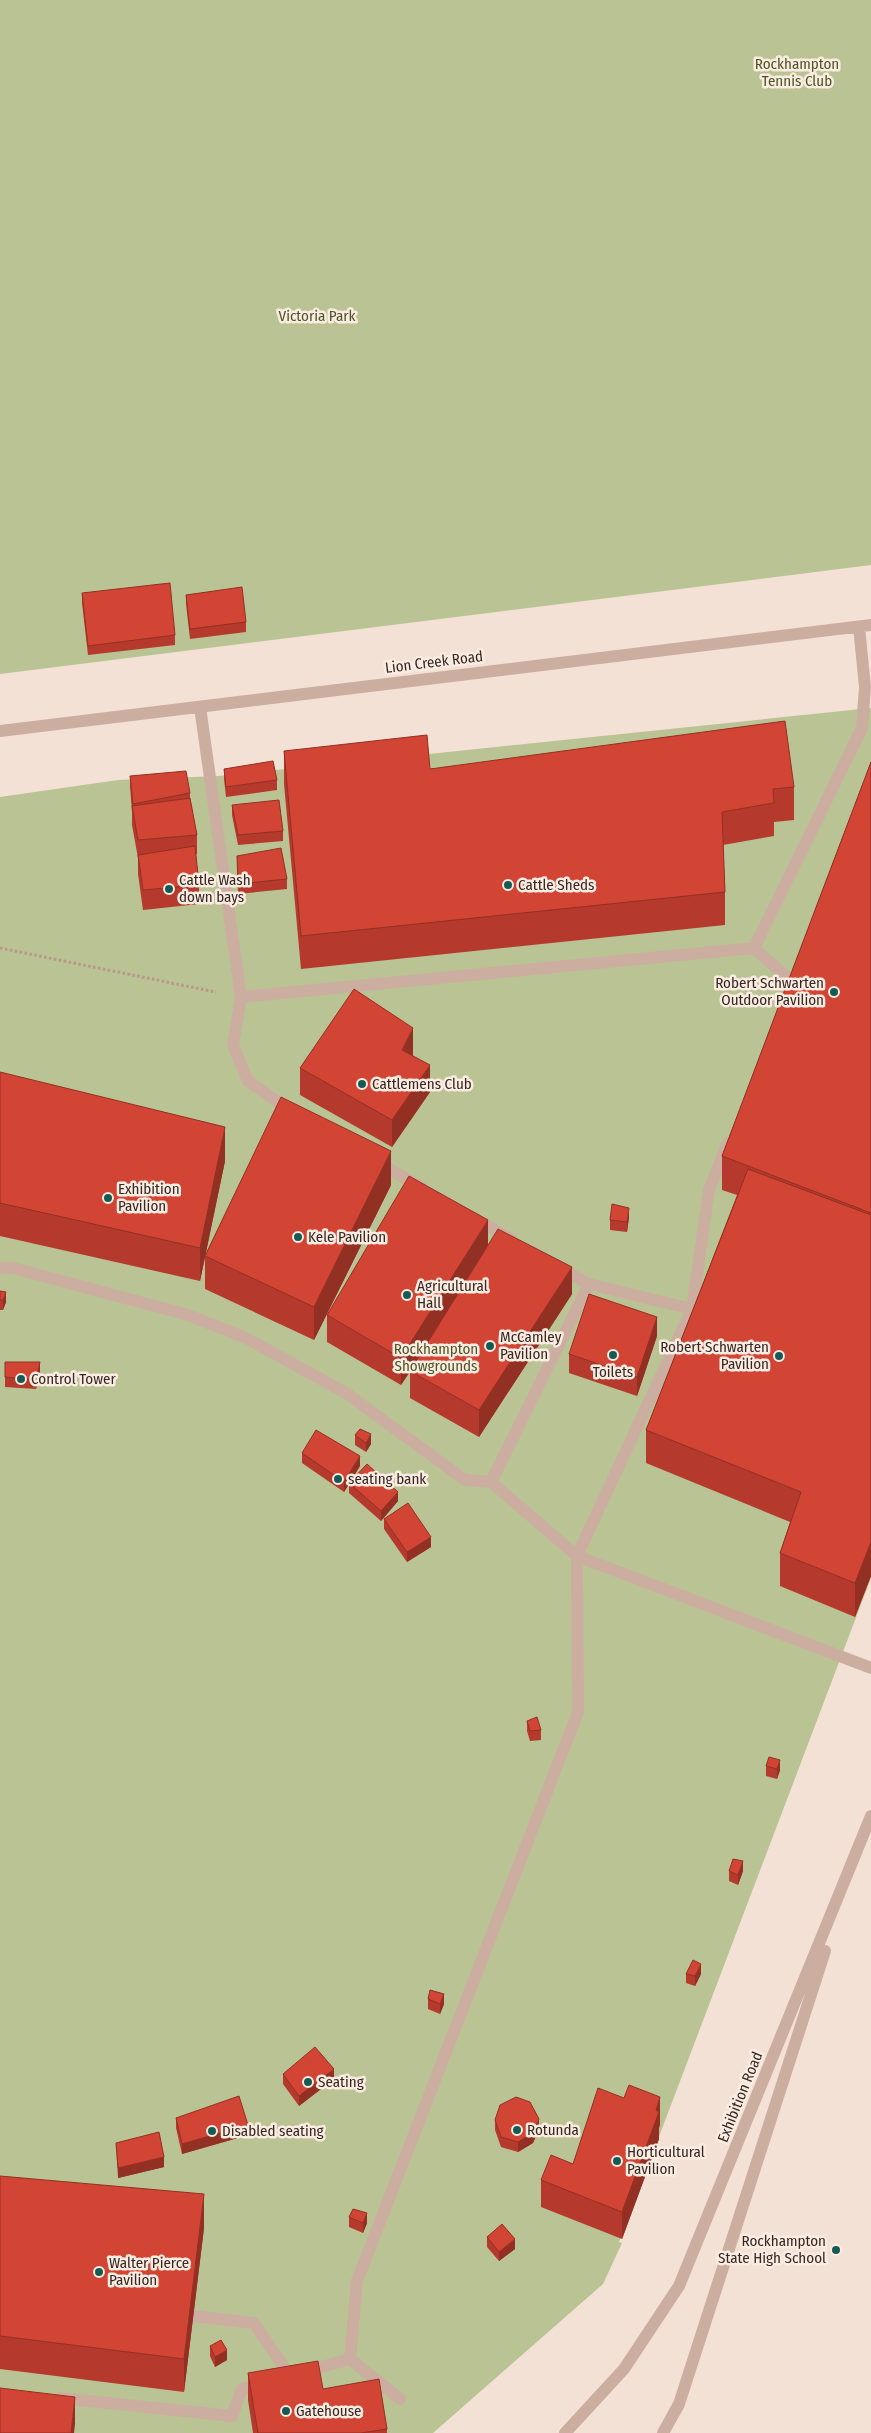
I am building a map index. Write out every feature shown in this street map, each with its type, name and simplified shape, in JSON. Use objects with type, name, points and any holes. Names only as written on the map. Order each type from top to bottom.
[{"type":"street","name":"Lion Creek Road","points":[[0,732],[865,626]]},
{"type":"street","points":[[754,948],[862,728],[865,687],[865,626]]},
{"type":"street","points":[[200,707],[241,997],[233,1046],[248,1081],[302,1118]]},
{"type":"street","points":[[241,997],[754,948],[792,982],[781,1009]]},
{"type":"street","points":[[350,2359],[357,2280],[578,1712],[577,1556],[692,1309],[709,1190],[734,1127]]},
{"type":"street","points":[[361,1152],[437,1196]]},
{"type":"street","points":[[462,1211],[521,1245]]},
{"type":"street","points":[[546,1260],[589,1284],[692,1309]]},
{"type":"street","points":[[0,1268],[13,1268],[188,1315],[246,1338],[346,1393],[465,1480],[491,1482],[577,1556],[871,1668]]},
{"type":"street","points":[[491,1482],[589,1284]]},
{"type":"street","name":"Exhibition Road","points":[[565,2433],[624,2369],[679,2286],[871,1816]]},
{"type":"street","name":"Exhibition Road","points":[[668,2433],[855,1858]]},
{"type":"street","points":[[193,2316],[254,2323],[290,2376]]},
{"type":"street","points":[[49,2397],[232,2416],[242,2388],[350,2359]]},
{"type":"street","points":[[350,2359],[400,2398]]},
{"type":"street","name":"Exhibition Road","points":[[664,2433],[679,2404]]},
{"type":"path","points":[[0,948],[241,997]]},
{"type":"green space","name":"Victoria Park","points":[[0,0],[871,0],[871,565],[0,674]]},
{"type":"green space","name":"Rockhampton Showgrounds","points":[[871,708],[871,1578],[619,2242],[622,2243],[603,2284],[433,2433],[0,2433],[0,797],[118,780],[218,776]]},
{"type":"building","points":[[170,583],[175,635],[88,646],[82,593]]},
{"type":"building","points":[[242,587],[246,622],[190,629],[186,595]]},
{"type":"building","name":"Cattle Sheds","points":[[785,721],[794,787],[773,789],[774,803],[722,812],[725,892],[301,936],[284,751],[427,735],[430,769]]},
{"type":"building","points":[[273,761],[277,780],[226,787],[224,769]]},
{"type":"building","name":"Robert Schwarten Outdoor Pavilion","points":[[871,762],[871,1213],[722,1156]]},
{"type":"building","points":[[186,771],[190,793],[133,804],[130,776]]},
{"type":"building","points":[[190,798],[197,835],[138,840],[132,806]]},
{"type":"building","name":"Cattle Wash down bays","points":[[279,800],[283,831],[238,835],[232,805]]},
{"type":"building","points":[[195,846],[199,885],[143,890],[138,855]]},
{"type":"building","name":"Cattle Wash down bays","points":[[281,848],[287,879],[238,884],[237,856]]},
{"type":"building","name":"Cattlemens Club","points":[[354,989],[413,1028],[402,1050],[430,1065],[392,1120],[300,1068]]},
{"type":"building","name":"Exhibition Pavilion","points":[[0,1072],[225,1127],[200,1248],[0,1203]]},
{"type":"building","name":"Kele Pavilion","points":[[281,1097],[391,1151],[314,1307],[205,1256]]},
{"type":"building","name":"Robert Schwarten Pavilion","points":[[748,1169],[871,1215],[871,1542],[855,1583],[780,1553],[801,1492],[646,1430]]},
{"type":"building","name":"Agricultural Hall","points":[[409,1176],[488,1220],[401,1358],[327,1315]]},
{"type":"building","points":[[612,1204],[629,1208],[627,1222],[610,1220]]},
{"type":"building","name":"McCamley Pavilion","points":[[498,1229],[572,1267],[479,1410],[410,1371]]},
{"type":"building","points":[[0,1291],[6,1292],[3,1300],[0,1300]]},
{"type":"building","name":"Toilets","points":[[589,1294],[657,1317],[637,1377],[569,1354]]},
{"type":"building","points":[[5,1362],[40,1362],[36,1380],[5,1377]]},
{"type":"building","points":[[360,1429],[371,1434],[366,1443],[355,1435]]},
{"type":"building","name":"seating bank","points":[[316,1430],[360,1456],[344,1482],[302,1453]]},
{"type":"building","name":"seating bank","points":[[367,1464],[398,1492],[381,1511],[349,1483]]},
{"type":"building","name":"seating bank","points":[[408,1503],[431,1537],[407,1552],[384,1519]]},
{"type":"building","points":[[537,1717],[541,1730],[530,1731],[527,1721]]},
{"type":"building","points":[[769,1757],[780,1760],[777,1769],[766,1766]]},
{"type":"building","points":[[733,1859],[743,1861],[738,1875],[729,1871]]},
{"type":"building","points":[[693,1960],[701,1964],[695,1976],[686,1974]]},
{"type":"building","points":[[430,1990],[444,1994],[440,2004],[428,1999]]},
{"type":"building","name":"Seating","points":[[315,2047],[334,2069],[299,2096],[283,2074]]},
{"type":"building","name":"Horticultural Pavilion","points":[[629,2085],[660,2097],[656,2110],[659,2112],[622,2212],[541,2180],[551,2155],[573,2164],[598,2088],[624,2098]]},
{"type":"building","name":"Disabled seating","points":[[239,2096],[248,2125],[182,2144],[176,2118]]},
{"type":"building","name":"Rotunda","points":[[516,2097],[530,2102],[539,2119],[533,2133],[518,2142],[501,2137],[495,2120],[500,2105]]},
{"type":"building","points":[[159,2132],[164,2157],[118,2168],[116,2143]]},
{"type":"building","name":"Walter Pierce Pavilion","points":[[0,2176],[204,2194],[184,2359],[0,2336]]},
{"type":"building","points":[[353,2209],[367,2213],[363,2223],[349,2217]]},
{"type":"building","points":[[502,2224],[515,2239],[499,2252],[487,2237]]},
{"type":"building","points":[[221,2340],[227,2350],[215,2357],[210,2346]]},
{"type":"building","points":[[318,2361],[323,2389],[379,2379],[387,2429],[361,2433],[258,2433],[248,2373]]},
{"type":"building","points":[[0,2388],[75,2397],[71,2433],[0,2433]]},
{"type":"place","name":"Cattle Sheds","points":[[508,885]]},
{"type":"place","name":"Cattle Wash down bays","points":[[169,889]]},
{"type":"place","name":"Robert Schwarten Outdoor Pavilion","points":[[834,992]]},
{"type":"place","name":"Cattlemens Club","points":[[362,1084]]},
{"type":"place","name":"Exhibition Pavilion","points":[[108,1198]]},
{"type":"place","name":"Kele Pavilion","points":[[298,1237]]},
{"type":"place","name":"Agricultural Hall","points":[[407,1295]]},
{"type":"place","name":"McCamley Pavilion","points":[[490,1346]]},
{"type":"place","name":"Toilets","points":[[613,1355]]},
{"type":"place","name":"Robert Schwarten Pavilion","points":[[779,1356]]},
{"type":"place","name":"Control Tower","points":[[21,1379]]},
{"type":"place","name":"seating bank","points":[[338,1479]]},
{"type":"place","name":"Seating","points":[[308,2082]]},
{"type":"place","name":"Rotunda","points":[[517,2130]]},
{"type":"place","name":"Disabled seating","points":[[212,2131]]},
{"type":"place","name":"Horticultural Pavilion","points":[[617,2161]]},
{"type":"place","name":"Rockhampton State High School","points":[[836,2250]]},
{"type":"place","name":"Walter Pierce Pavilion","points":[[99,2272]]},
{"type":"place","name":"Gatehouse","points":[[286,2411]]},
{"type":"park label","name":"Rockhampton Tennis Club","points":[[797,72]]}]
